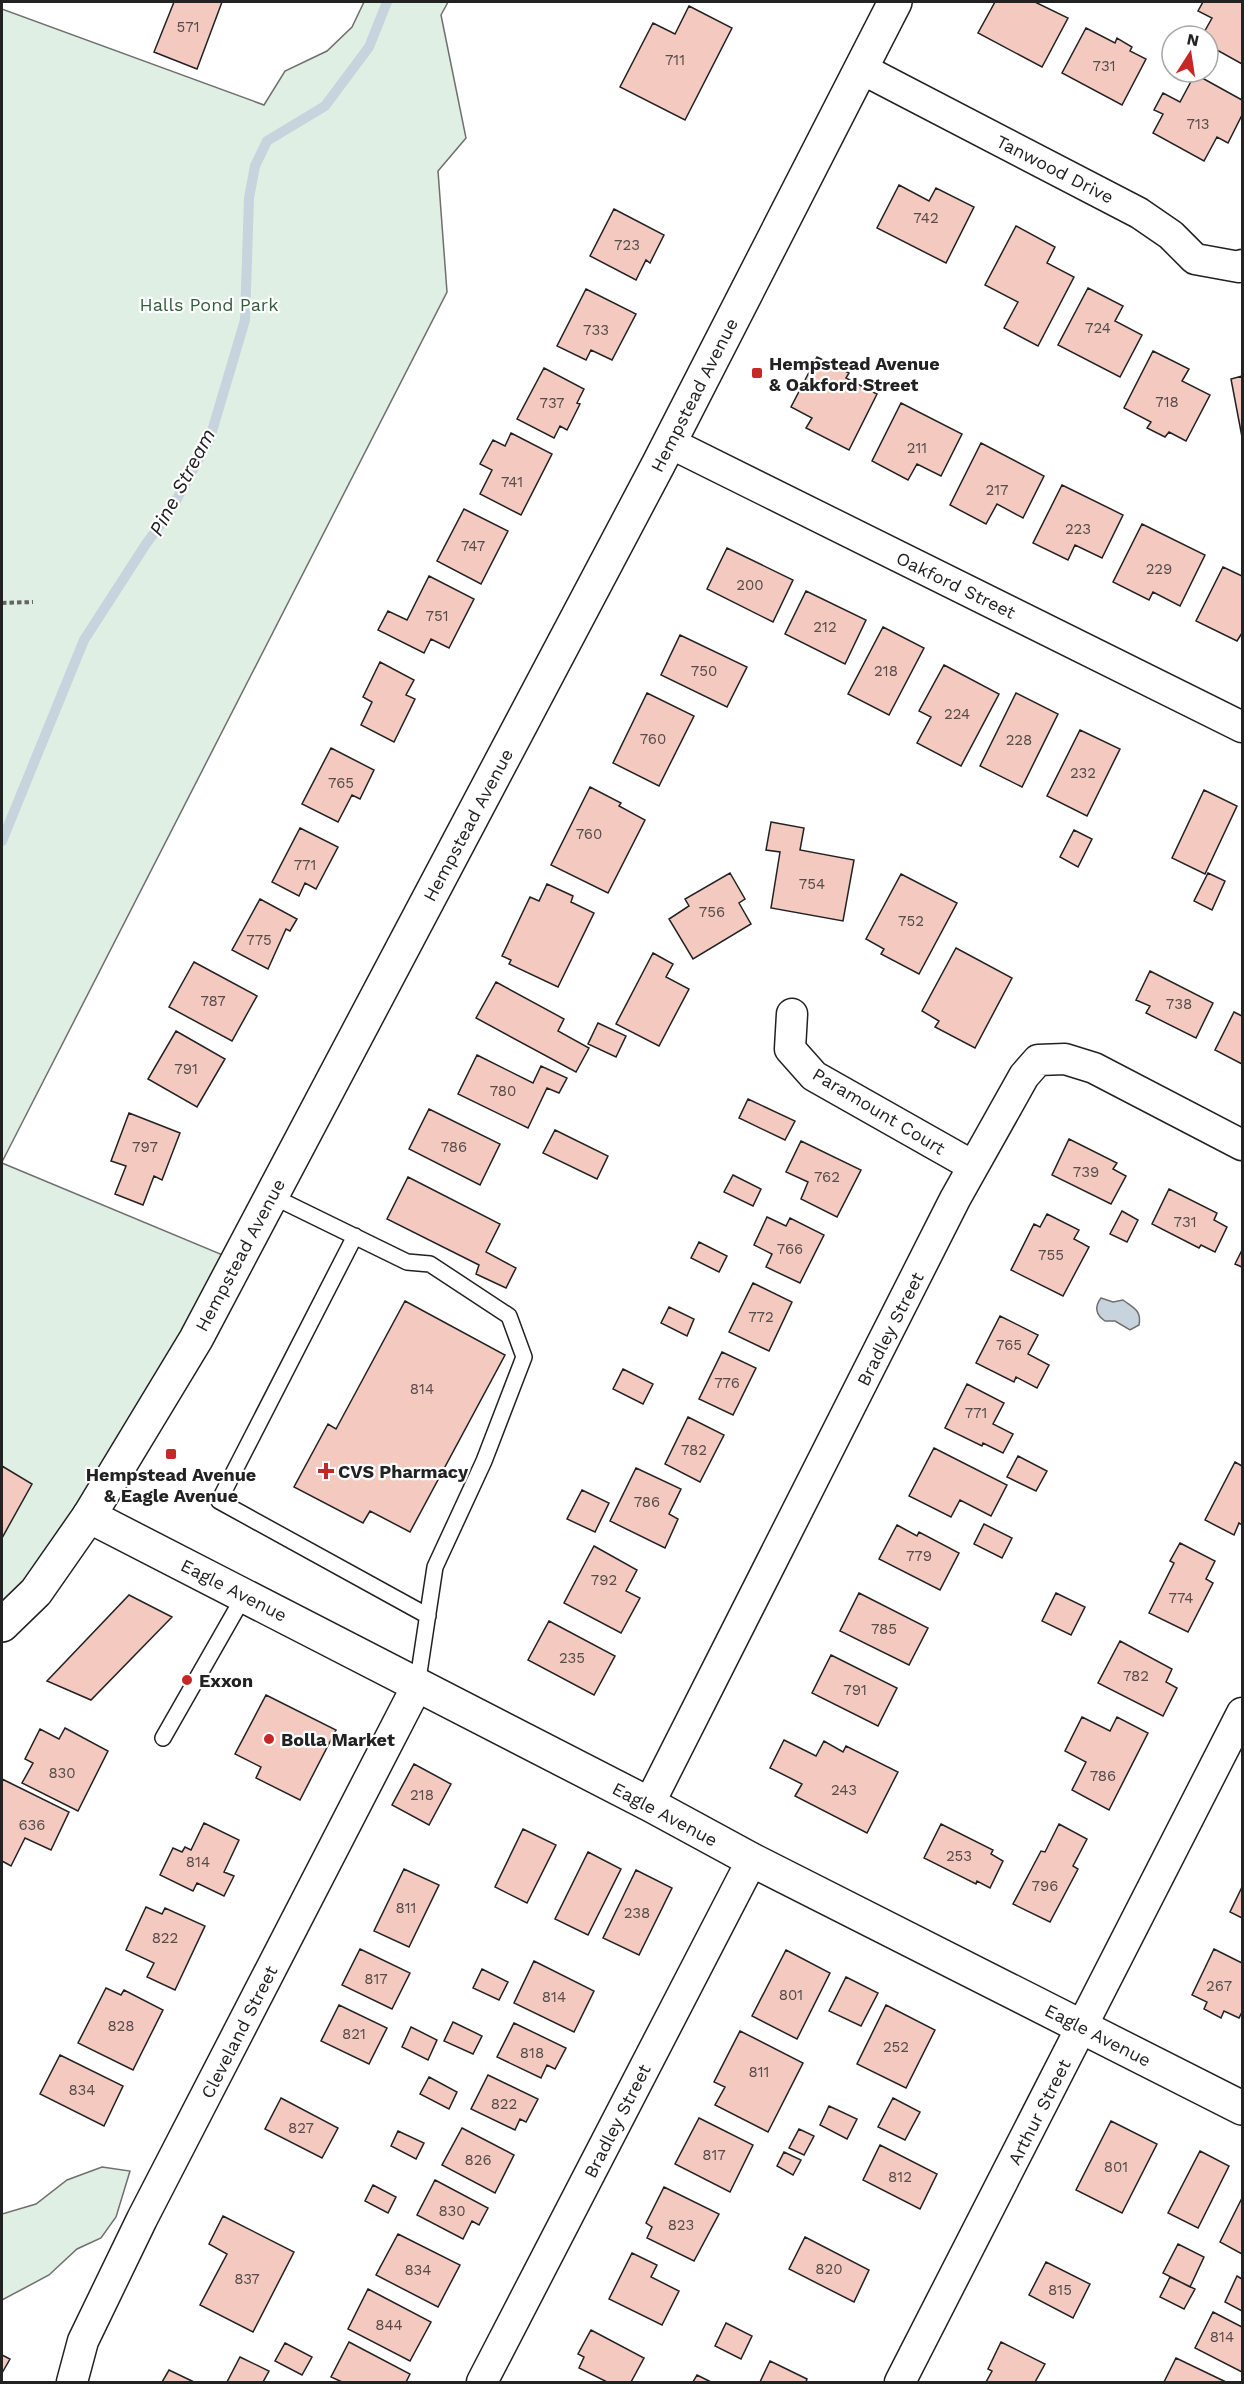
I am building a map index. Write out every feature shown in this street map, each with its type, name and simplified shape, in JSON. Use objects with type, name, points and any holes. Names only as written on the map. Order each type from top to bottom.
[{"type":"main road","name":"Hempstead Avenue","points":[[2,1625],[36,1592],[90,1516],[196,1339],[670,443],[895,2]]},
{"type":"main road","name":"Eagle Avenue","points":[[90,1516],[649,1804],[752,1860],[1242,2108]]},
{"type":"street","name":"Tanwood Drive","points":[[862,69],[1139,213],[1171,236],[1195,259],[1239,267],[1242,265]]},
{"type":"street","name":"Oakford Street","points":[[670,443],[1242,727]]},
{"type":"street","name":"Paramount Court","points":[[792,1014],[790,1048],[814,1076],[973,1166]]},
{"type":"street","name":"Bradley Street","points":[[649,1804],[973,1166],[1024,1076],[1038,1060],[1065,1059],[1094,1068],[1242,1145]]},
{"type":"street","name":"Cleveland Street","points":[[72,2382],[83,2341],[142,2219],[417,1686]]},
{"type":"street","name":"Arthur Street","points":[[900,2382],[1242,1713]]},
{"type":"street","name":"Bradley Street","points":[[482,2382],[752,1860]]},
{"type":"lane","points":[[272,1196],[407,1262],[430,1264],[509,1316],[524,1357],[484,1461],[435,1567],[417,1686]]},
{"type":"lane","points":[[355,1236],[219,1501],[428,1616]]},
{"type":"lane","points":[[163,1738],[244,1596]]},
{"type":"path","points":[[2,603],[33,602]]},
{"type":"green space","name":"Halls Pond Park","points":[[364,2],[448,2],[441,15],[466,138],[438,171],[447,292],[2,1162],[2,9],[264,105],[285,71],[327,51],[352,27]]},
{"type":"green space","points":[[2,1163],[242,1263],[2,1633]]},
{"type":"green space","points":[[102,2167],[130,2171],[116,2217],[101,2238],[77,2249],[49,2275],[2,2300],[2,2214],[36,2204],[67,2180]]},
{"type":"shaded area","points":[[1101,1298],[1113,1302],[1123,1300],[1133,1307],[1139,1316],[1139,1325],[1130,1330],[1115,1321],[1105,1321],[1097,1311]]},
{"type":"building","points":[[174,2],[222,2],[197,69],[154,52]]},
{"type":"building","points":[[995,2],[1035,2],[1068,18],[1042,67],[978,33]]},
{"type":"building","points":[[1203,2],[1242,2],[1242,64],[1220,52],[1220,24],[1209,24],[1212,18],[1198,11]]},
{"type":"building","points":[[689,6],[732,28],[685,120],[620,87],[653,23],[675,34]]},
{"type":"building","points":[[1086,28],[1115,43],[1117,38],[1132,47],[1130,51],[1146,59],[1122,105],[1062,73]]},
{"type":"building","points":[[1190,84],[1213,84],[1242,100],[1242,115],[1228,143],[1217,137],[1204,161],[1153,133],[1163,114],[1154,110],[1163,93],[1180,102]]},
{"type":"building","points":[[899,185],[929,201],[936,188],[974,207],[946,263],[877,228]]},
{"type":"building","points":[[614,209],[664,235],[650,263],[646,260],[636,280],[590,256]]},
{"type":"building","points":[[1016,226],[1055,247],[1047,263],[1074,277],[1038,346],[1004,328],[1018,302],[985,285]]},
{"type":"building","points":[[1088,288],[1123,306],[1115,321],[1142,335],[1120,377],[1058,345]]},
{"type":"building","points":[[586,289],[636,314],[612,360],[591,350],[586,360],[557,346]]},
{"type":"building","points":[[1153,351],[1189,369],[1182,381],[1210,395],[1186,441],[1169,432],[1165,437],[1147,428],[1151,422],[1124,408]]},
{"type":"building","points":[[817,357],[849,373],[846,378],[877,394],[849,450],[806,428],[812,418],[791,407]]},
{"type":"building","points":[[544,368],[584,389],[577,403],[580,404],[567,430],[560,426],[554,438],[517,419]]},
{"type":"building","points":[[1242,376],[1242,437],[1231,379]]},
{"type":"building","points":[[901,403],[962,434],[941,476],[917,464],[908,480],[872,461]]},
{"type":"building","points":[[511,433],[552,454],[521,515],[480,494],[492,470],[480,464],[493,440],[505,446]]},
{"type":"building","points":[[981,443],[1044,476],[1023,518],[997,504],[986,524],[950,505]]},
{"type":"building","points":[[1062,485],[1123,515],[1102,558],[1075,545],[1068,560],[1033,543]]},
{"type":"building","points":[[464,509],[508,531],[481,584],[437,561]]},
{"type":"building","points":[[1142,524],[1205,555],[1180,606],[1153,592],[1149,600],[1113,582]]},
{"type":"building","points":[[727,548],[793,580],[773,622],[707,589]]},
{"type":"building","points":[[1223,567],[1242,576],[1242,633],[1237,641],[1196,621]]},
{"type":"building","points":[[429,576],[474,599],[449,648],[431,639],[424,653],[378,630],[388,611],[407,620]]},
{"type":"building","points":[[806,591],[866,620],[845,664],[785,634]]},
{"type":"building","points":[[883,627],[924,648],[889,715],[848,694]]},
{"type":"building","points":[[680,635],[747,667],[727,707],[661,675]]},
{"type":"building","points":[[380,662],[414,680],[406,695],[415,699],[394,742],[361,725],[372,702],[363,697]]},
{"type":"building","points":[[944,665],[999,694],[961,766],[917,743],[931,717],[919,711]]},
{"type":"building","points":[[647,693],[694,716],[659,786],[613,763]]},
{"type":"building","points":[[1016,693],[1058,714],[1022,787],[980,766]]},
{"type":"building","points":[[1080,730],[1120,749],[1087,816],[1047,796]]},
{"type":"building","points":[[331,748],[374,770],[360,799],[352,795],[338,822],[302,804]]},
{"type":"building","points":[[590,787],[621,803],[619,806],[645,820],[608,893],[551,865]]},
{"type":"building","points":[[1204,790],[1237,806],[1205,874],[1172,858]]},
{"type":"building","points":[[771,822],[804,828],[800,850],[854,860],[843,921],[771,908],[780,852],[766,850]]},
{"type":"building","points":[[300,828],[338,847],[316,889],[305,883],[299,896],[272,882]]},
{"type":"building","points":[[1074,830],[1092,839],[1078,867],[1060,857]]},
{"type":"building","points":[[730,873],[745,899],[739,903],[751,924],[693,959],[669,919],[689,906],[685,899]]},
{"type":"building","points":[[1208,873],[1225,881],[1212,910],[1194,901]]},
{"type":"building","points":[[901,874],[957,903],[919,974],[881,954],[884,949],[866,939]]},
{"type":"building","points":[[547,884],[573,896],[571,902],[594,913],[558,987],[509,964],[511,960],[502,956],[530,897],[539,901]]},
{"type":"building","points":[[260,899],[297,919],[290,931],[286,929],[268,969],[232,950]]},
{"type":"building","points":[[956,948],[1012,978],[975,1048],[935,1027],[939,1021],[922,1011]]},
{"type":"building","points":[[653,953],[673,964],[666,977],[689,989],[659,1046],[616,1024]]},
{"type":"building","points":[[194,962],[257,996],[232,1041],[169,1007]]},
{"type":"building","points":[[1150,971],[1213,1003],[1196,1038],[1146,1013],[1150,1006],[1136,1000]]},
{"type":"building","points":[[496,982],[564,1019],[558,1031],[589,1048],[576,1072],[476,1018]]},
{"type":"building","points":[[1234,1012],[1242,1016],[1242,1064],[1215,1050]]},
{"type":"building","points":[[598,1023],[626,1036],[616,1057],[588,1044]]},
{"type":"building","points":[[176,1031],[225,1059],[197,1107],[148,1079]]},
{"type":"building","points":[[477,1055],[533,1083],[541,1066],[567,1078],[559,1093],[547,1088],[528,1128],[458,1094]]},
{"type":"building","points":[[748,1099],[795,1121],[785,1140],[739,1118]]},
{"type":"building","points":[[429,1109],[500,1144],[480,1185],[409,1149]]},
{"type":"building","points":[[129,1113],[180,1133],[162,1180],[154,1176],[143,1205],[115,1194],[126,1166],[111,1161]]},
{"type":"building","points":[[555,1130],[608,1156],[597,1179],[543,1153]]},
{"type":"building","points":[[1069,1139],[1117,1163],[1113,1169],[1126,1176],[1111,1204],[1052,1175]]},
{"type":"building","points":[[801,1141],[861,1170],[837,1217],[801,1199],[808,1182],[786,1172]]},
{"type":"building","points":[[733,1175],[761,1189],[753,1206],[724,1192]]},
{"type":"building","points":[[408,1177],[500,1224],[486,1252],[516,1268],[506,1288],[476,1274],[479,1265],[387,1219]]},
{"type":"building","points":[[1169,1189],[1217,1213],[1214,1220],[1227,1227],[1215,1252],[1201,1245],[1199,1248],[1152,1224]]},
{"type":"building","points":[[1122,1211],[1138,1220],[1127,1242],[1110,1234]]},
{"type":"building","points":[[1047,1214],[1079,1230],[1074,1239],[1089,1247],[1063,1296],[1011,1270],[1034,1224],[1040,1227]]},
{"type":"building","points":[[767,1217],[786,1226],[790,1218],[824,1235],[800,1283],[766,1267],[772,1254],[754,1245]]},
{"type":"building","points":[[699,1242],[727,1256],[719,1272],[691,1258]]},
{"type":"building","points":[[1242,1250],[1242,1267],[1235,1264]]},
{"type":"building","points":[[753,1283],[792,1302],[769,1351],[729,1332]]},
{"type":"building","points":[[405,1301],[505,1355],[410,1532],[370,1511],[363,1523],[294,1487],[328,1424],[336,1429]]},
{"type":"building","points":[[669,1307],[694,1319],[687,1336],[661,1323]]},
{"type":"building","points":[[1000,1316],[1038,1335],[1028,1354],[1049,1365],[1037,1388],[1016,1377],[1014,1382],[976,1363]]},
{"type":"building","points":[[722,1352],[756,1368],[733,1415],[699,1399]]},
{"type":"building","points":[[623,1369],[653,1384],[643,1404],[613,1389]]},
{"type":"building","points":[[967,1384],[1004,1403],[993,1424],[1013,1434],[1003,1453],[983,1443],[982,1446],[945,1428]]},
{"type":"building","points":[[688,1417],[724,1435],[700,1482],[665,1464]]},
{"type":"building","points":[[934,1448],[1007,1485],[991,1516],[960,1500],[951,1517],[909,1496]]},
{"type":"building","points":[[1018,1456],[1047,1471],[1036,1491],[1007,1477]]},
{"type":"building","points":[[1235,1462],[1242,1466],[1242,1525],[1239,1523],[1234,1535],[1205,1520]]},
{"type":"building","points":[[2,1466],[32,1484],[2,1538]]},
{"type":"building","points":[[636,1468],[681,1489],[669,1514],[678,1519],[665,1548],[610,1521]]},
{"type":"building","points":[[582,1490],[609,1503],[595,1532],[567,1519]]},
{"type":"building","points":[[984,1524],[1012,1538],[1002,1558],[974,1544]]},
{"type":"building","points":[[897,1525],[917,1536],[919,1532],[959,1553],[940,1590],[879,1559]]},
{"type":"building","points":[[1180,1543],[1215,1561],[1206,1579],[1213,1583],[1188,1632],[1149,1613],[1174,1563],[1170,1561]]},
{"type":"building","points":[[594,1546],[637,1570],[626,1591],[640,1598],[621,1633],[564,1603]]},
{"type":"building","points":[[859,1593],[928,1628],[909,1665],[840,1631]]},
{"type":"building","points":[[1056,1593],[1085,1607],[1071,1635],[1042,1621]]},
{"type":"building","points":[[129,1595],[172,1617],[91,1700],[47,1681]]},
{"type":"building","points":[[549,1621],[615,1656],[594,1695],[528,1660]]},
{"type":"building","points":[[1120,1641],[1172,1669],[1166,1682],[1177,1688],[1163,1716],[1098,1683]]},
{"type":"building","points":[[831,1655],[897,1688],[878,1726],[812,1693]]},
{"type":"building","points":[[266,1695],[336,1730],[300,1800],[256,1778],[261,1767],[235,1754]]},
{"type":"building","points":[[1082,1717],[1110,1731],[1117,1717],[1148,1733],[1109,1810],[1072,1790],[1086,1762],[1065,1751]]},
{"type":"building","points":[[65,1728],[108,1751],[78,1811],[22,1783],[33,1763],[25,1759],[40,1729],[59,1739]]},
{"type":"building","points":[[784,1740],[816,1756],[824,1741],[843,1752],[846,1746],[898,1772],[867,1833],[795,1796],[802,1784],[770,1768]]},
{"type":"building","points":[[414,1764],[451,1784],[429,1825],[392,1805]]},
{"type":"building","points":[[2,1779],[69,1812],[51,1850],[25,1838],[11,1866],[2,1861]]},
{"type":"building","points":[[204,1823],[239,1840],[224,1872],[234,1876],[224,1896],[197,1883],[193,1891],[160,1875],[173,1848],[182,1852],[185,1847],[191,1850]]},
{"type":"building","points":[[941,1824],[993,1850],[991,1854],[1003,1861],[990,1888],[977,1881],[976,1884],[924,1858]]},
{"type":"building","points":[[1059,1824],[1087,1839],[1073,1866],[1078,1869],[1050,1922],[1013,1904],[1041,1851],[1045,1852]]},
{"type":"building","points":[[523,1829],[556,1845],[527,1903],[495,1887]]},
{"type":"building","points":[[588,1852],[621,1869],[588,1935],[555,1919]]},
{"type":"building","points":[[404,1869],[439,1885],[409,1947],[374,1931]]},
{"type":"building","points":[[636,1870],[672,1888],[639,1955],[603,1938]]},
{"type":"building","points":[[1242,1887],[1242,1918],[1230,1912]]},
{"type":"building","points":[[146,1907],[162,1914],[165,1908],[205,1926],[175,1990],[147,1977],[154,1963],[126,1950]]},
{"type":"building","points":[[360,1949],[410,1973],[392,2009],[342,1985]]},
{"type":"building","points":[[1214,1949],[1242,1963],[1242,2012],[1239,2018],[1224,2011],[1221,2018],[1204,2009],[1207,2002],[1192,1995]]},
{"type":"building","points":[[786,1950],[830,1973],[797,2039],[752,2016]]},
{"type":"building","points":[[534,1961],[594,1991],[574,2032],[514,2003]]},
{"type":"building","points":[[482,1969],[508,1982],[499,2000],[473,1988]]},
{"type":"building","points":[[846,1977],[878,1993],[861,2026],[829,2011]]},
{"type":"building","points":[[106,1988],[121,1995],[124,1990],[163,2010],[133,2070],[78,2043]]},
{"type":"building","points":[[339,2005],[387,2028],[369,2064],[321,2041]]},
{"type":"building","points":[[886,2005],[935,2030],[906,2088],[857,2064]]},
{"type":"building","points":[[453,2022],[482,2036],[473,2054],[444,2041]]},
{"type":"building","points":[[514,2023],[566,2048],[555,2069],[547,2065],[541,2078],[497,2057]]},
{"type":"building","points":[[411,2027],[437,2040],[428,2060],[402,2047]]},
{"type":"building","points":[[740,2031],[803,2063],[768,2132],[715,2105],[725,2087],[714,2082]]},
{"type":"building","points":[[60,2055],[123,2086],[104,2126],[40,2094]]},
{"type":"building","points":[[488,2075],[538,2099],[526,2122],[520,2119],[515,2130],[471,2109]]},
{"type":"building","points":[[429,2077],[457,2092],[449,2109],[420,2094]]},
{"type":"building","points":[[281,2098],[338,2128],[322,2158],[265,2129]]},
{"type":"building","points":[[893,2098],[920,2112],[905,2140],[878,2127]]},
{"type":"building","points":[[829,2106],[857,2119],[847,2139],[820,2125]]},
{"type":"building","points":[[699,2118],[753,2145],[730,2192],[675,2164]]},
{"type":"building","points":[[1111,2121],[1157,2144],[1122,2213],[1076,2190]]},
{"type":"building","points":[[462,2128],[514,2155],[495,2193],[442,2165]]},
{"type":"building","points":[[799,2129],[814,2136],[804,2155],[789,2148]]},
{"type":"building","points":[[398,2131],[424,2143],[416,2159],[391,2146]]},
{"type":"building","points":[[880,2145],[937,2174],[920,2209],[863,2180]]},
{"type":"building","points":[[1200,2151],[1229,2166],[1198,2228],[1168,2213]]},
{"type":"building","points":[[784,2152],[801,2160],[793,2175],[777,2166]]},
{"type":"building","points":[[435,2180],[488,2208],[479,2225],[472,2221],[463,2239],[417,2215]]},
{"type":"building","points":[[373,2185],[396,2197],[388,2213],[365,2201]]},
{"type":"building","points":[[664,2187],[719,2214],[694,2261],[647,2238],[652,2227],[646,2223]]},
{"type":"building","points":[[1242,2198],[1242,2254],[1220,2242]]},
{"type":"building","points":[[223,2216],[294,2252],[253,2332],[200,2305],[227,2254],[209,2244]]},
{"type":"building","points":[[398,2234],[460,2265],[438,2307],[376,2275]]},
{"type":"building","points":[[805,2237],[869,2270],[854,2302],[789,2269]]},
{"type":"building","points":[[1178,2244],[1204,2257],[1190,2287],[1163,2273]]},
{"type":"building","points":[[632,2253],[657,2265],[651,2277],[679,2291],[662,2325],[609,2299]]},
{"type":"building","points":[[1046,2262],[1090,2284],[1073,2318],[1029,2295]]},
{"type":"building","points":[[1237,2276],[1242,2279],[1242,2311],[1225,2302]]},
{"type":"building","points":[[1170,2277],[1195,2289],[1184,2309],[1160,2297]]},
{"type":"building","points":[[368,2289],[431,2322],[410,2361],[348,2329]]},
{"type":"building","points":[[1213,2312],[1242,2327],[1242,2372],[1195,2348]]},
{"type":"building","points":[[726,2323],[752,2336],[741,2359],[715,2346]]},
{"type":"building","points":[[591,2330],[644,2358],[631,2382],[607,2382],[579,2368],[584,2357],[578,2354]]},
{"type":"building","points":[[349,2342],[410,2374],[406,2382],[342,2382],[331,2377]]},
{"type":"building","points":[[1001,2342],[1045,2364],[1035,2382],[986,2382],[992,2371],[988,2369]]},
{"type":"building","points":[[285,2343],[312,2357],[302,2375],[275,2361]]},
{"type":"building","points":[[2,2355],[10,2359],[2,2373]]},
{"type":"building","points":[[240,2357],[269,2371],[263,2382],[227,2382]]},
{"type":"building","points":[[1176,2358],[1226,2382],[1164,2382]]},
{"type":"building","points":[[770,2361],[807,2379],[806,2382],[760,2382]]},
{"type":"building","points":[[169,2370],[194,2382],[162,2382]]},
{"type":"building","points":[[697,2375],[711,2382],[693,2382]]},
{"type":"waterway","name":"Pine Stream","points":[[2,841],[84,640],[146,544],[171,510],[210,438],[245,320],[249,198],[255,166],[267,141],[325,106],[369,47],[387,2]]},
{"type":"place","name":"Hempstead Avenue & Oakford Street","points":[[757,373]]},
{"type":"place","name":"Hempstead Avenue & Eagle Avenue","points":[[171,1454]]},
{"type":"place","name":"CVS Pharmacy","points":[[326,1471]]},
{"type":"place","name":"Exxon","points":[[187,1680]]},
{"type":"place","name":"Bolla Market","points":[[269,1739]]}]
